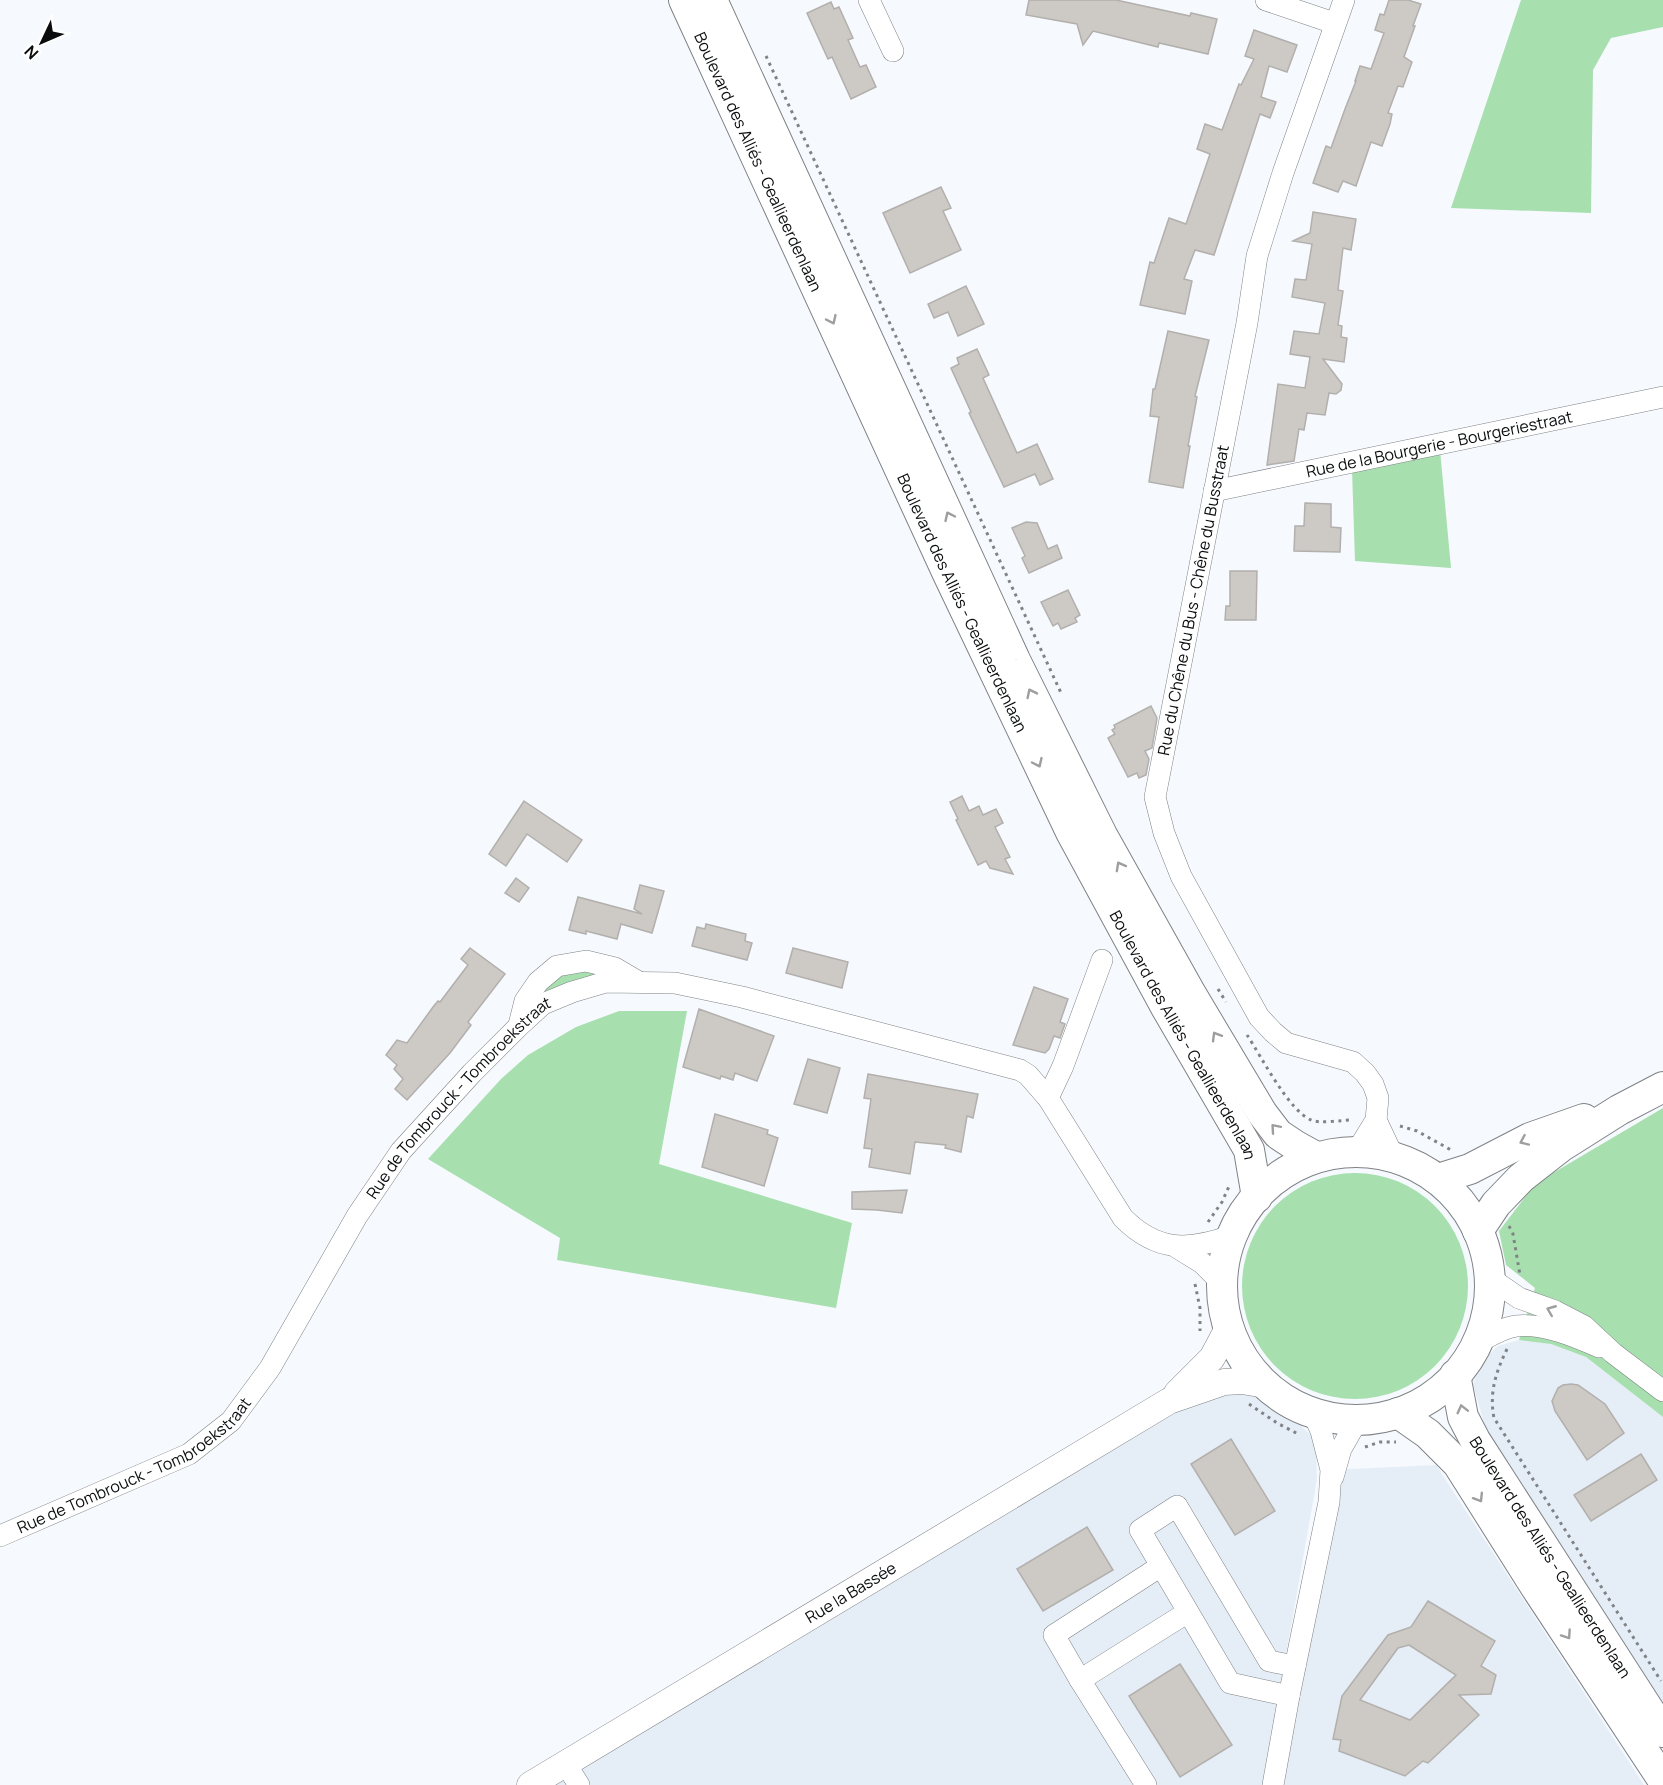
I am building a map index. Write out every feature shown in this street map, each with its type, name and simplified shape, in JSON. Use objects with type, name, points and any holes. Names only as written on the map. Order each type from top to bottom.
[{"type":"highway","name":"Boulevard des Alliés - Geallieerdenlaan","points":[[684,0],[947,572],[1071,832],[1167,1009],[1249,1150],[1257,1197]]},
{"type":"highway","name":"Boulevard des Alliés - Geallieerdenlaan","points":[[712,0],[1015,660],[1102,835],[1191,994],[1258,1079],[1262,1113],[1278,1134],[1316,1158]]},
{"type":"highway","points":[[1478,1231],[1496,1204],[1521,1178],[1563,1146],[1619,1110],[1663,1087]]},
{"type":"highway","points":[[1438,1179],[1470,1169],[1506,1149],[1545,1132],[1619,1110]]},
{"type":"highway","points":[[1357,1151],[1393,1156],[1409,1162],[1438,1179],[1463,1206],[1478,1231],[1487,1260],[1490,1278],[1486,1320],[1477,1343],[1455,1375],[1428,1400],[1383,1418],[1358,1419],[1313,1413],[1286,1400],[1254,1394],[1243,1357],[1214,1332],[1223,1305],[1222,1283],[1225,1259],[1231,1236],[1244,1210],[1285,1173],[1316,1158],[1334,1153],[1357,1151]]},
{"type":"highway","name":"Boulevard des Alliés - Geallieerdenlaan","points":[[1455,1375],[1463,1417],[1474,1440],[1649,1734],[1663,1780]]},
{"type":"highway","name":"Boulevard des Alliés - Geallieerdenlaan","points":[[1398,1413],[1428,1434],[1458,1464],[1534,1586],[1649,1734]]},
{"type":"main road","name":"Rue la Bassée","points":[[1169,1401],[1212,1358],[1214,1332]]},
{"type":"main road","name":"Rue la Bassée","points":[[530,1785],[1169,1401],[1224,1382],[1242,1381],[1254,1394]]},
{"type":"street","points":[[869,0],[893,51]]},
{"type":"street","points":[[1266,0],[1334,24]]},
{"type":"street","name":"Rue du Chêne du Bus - Chêne du Busstraat","points":[[1344,0],[1283,173],[1257,256],[1247,323],[1155,797],[1164,833],[1181,876],[1259,1017],[1272,1032],[1286,1042],[1353,1062],[1365,1073],[1373,1084],[1378,1098],[1376,1120],[1393,1156]]},
{"type":"street","name":"Rue de la Bourgerie - Bourgeriestraat","points":[[1214,491],[1663,397]]},
{"type":"street","points":[[1048,1098],[1063,1066],[1102,960]]},
{"type":"street","points":[[519,1026],[525,1001],[538,982],[557,966],[586,961],[615,968],[638,982]]},
{"type":"street","name":"Rue de Tombrouck - Tombroekstraat","points":[[0,1536],[189,1454],[231,1421],[270,1368],[357,1216],[401,1151],[472,1073],[543,1004],[606,982],[675,983],[742,997],[1007,1066],[1028,1075],[1048,1098],[1123,1218],[1146,1237],[1189,1249],[1222,1283]]},
{"type":"street","points":[[1357,1151],[1376,1120]]},
{"type":"street","points":[[1189,1249],[1231,1236]]},
{"type":"street","points":[[1490,1278],[1519,1298],[1556,1311],[1584,1326],[1613,1353],[1663,1391]]},
{"type":"street","points":[[1477,1343],[1515,1326],[1535,1327],[1586,1341],[1613,1353]]},
{"type":"street","points":[[1273,1785],[1329,1502],[1333,1447],[1313,1413]]},
{"type":"street","points":[[1333,1447],[1358,1419]]},
{"type":"street","points":[[1289,1696],[1230,1683],[1140,1530],[1177,1506],[1269,1661],[1295,1666]]},
{"type":"street","points":[[1146,1785],[1054,1635],[1161,1566]]},
{"type":"street","points":[[1080,1680],[1188,1612]]},
{"type":"street","name":"Boulevard des Alliés - Geallieerdenlaan","points":[[1648,1785],[1649,1734]]},
{"type":"street","points":[[566,1763],[579,1785]]},
{"type":"path","points":[[765,53],[1063,699]]},
{"type":"path","points":[[1258,1079],[1288,1100],[1300,1114],[1313,1122],[1376,1120],[1417,1131],[1453,1151],[1470,1169]]},
{"type":"path","points":[[1214,1332],[1200,1308],[1196,1287],[1189,1271],[1189,1249],[1226,1195],[1232,1178]]},
{"type":"path","points":[[1496,1204],[1505,1216],[1513,1234],[1521,1286],[1519,1298]]},
{"type":"path","points":[[1515,1326],[1513,1337],[1496,1372],[1493,1384],[1494,1418],[1663,1684]]},
{"type":"path","points":[[1254,1394],[1248,1404],[1277,1423],[1311,1442],[1353,1452],[1388,1441],[1409,1446],[1428,1434]]},
{"type":"shaded area","points":[[1519,1340],[1551,1344],[1586,1357],[1663,1417],[1663,1708],[1487,1433],[1473,1385],[1480,1363],[1498,1346]]},
{"type":"shaded area","points":[[1246,1392],[1298,1423],[1312,1436],[1316,1448],[1317,1479],[1263,1785],[547,1785],[1198,1395]]},
{"type":"shaded area","points":[[1436,1465],[1644,1785],[1283,1785],[1331,1470]]},
{"type":"green space","points":[[1521,0],[1663,0],[1663,27],[1611,38],[1593,70],[1591,213],[1451,208]]},
{"type":"green space","points":[[1440,450],[1451,568],[1355,561],[1352,469]]},
{"type":"green space","points":[[579,968],[605,973],[534,996],[556,974]]},
{"type":"green space","points":[[619,1011],[687,1011],[659,1164],[852,1223],[836,1308],[557,1260],[560,1238],[428,1159],[501,1079],[528,1055],[576,1027]]},
{"type":"green space","points":[[1663,1108],[1663,1417],[1586,1357],[1551,1344],[1519,1340],[1535,1288],[1506,1265],[1499,1231],[1536,1183]]},
{"type":"green space","points":[[1344,1173],[1366,1173],[1388,1177],[1408,1186],[1427,1198],[1443,1214],[1464,1253],[1468,1286],[1464,1319],[1460,1329],[1443,1358],[1427,1374],[1388,1395],[1366,1399],[1344,1399],[1322,1395],[1302,1386],[1283,1374],[1267,1358],[1246,1319],[1242,1297],[1242,1275],[1246,1253],[1255,1233],[1267,1214],[1283,1198],[1322,1177]]},
{"type":"building","points":[[1029,0],[1116,0],[1190,16],[1191,13],[1217,19],[1208,54],[1159,43],[1158,47],[1093,31],[1083,45],[1077,24],[1026,15]]},
{"type":"building","points":[[1389,0],[1408,0],[1421,4],[1404,57],[1412,62],[1403,87],[1398,86],[1388,113],[1392,114],[1382,146],[1371,142],[1356,186],[1343,181],[1338,192],[1313,183],[1326,146],[1331,148],[1360,66],[1371,69],[1384,33],[1375,30],[1380,14],[1384,15]]},
{"type":"building","points":[[831,2],[834,9],[839,7],[853,38],[848,40],[860,67],[866,65],[876,87],[851,99],[832,57],[828,59],[807,13]]},
{"type":"building","points":[[1254,30],[1297,45],[1287,72],[1269,66],[1261,97],[1276,102],[1270,118],[1260,114],[1214,255],[1195,250],[1184,279],[1192,281],[1185,314],[1140,305],[1150,262],[1154,263],[1169,218],[1186,224],[1210,154],[1197,149],[1205,124],[1222,130],[1239,84],[1241,85],[1254,59],[1245,56]]},
{"type":"building","points":[[941,187],[951,208],[943,211],[961,250],[910,273],[883,213]]},
{"type":"building","points":[[1313,212],[1356,219],[1351,250],[1343,248],[1338,290],[1343,291],[1338,325],[1342,326],[1341,337],[1347,338],[1344,362],[1323,359],[1342,384],[1341,390],[1336,394],[1329,393],[1325,415],[1307,413],[1304,430],[1299,429],[1294,461],[1267,465],[1278,384],[1305,388],[1310,357],[1290,354],[1294,331],[1319,334],[1325,303],[1292,297],[1295,279],[1306,280],[1312,244],[1293,241],[1310,233]]},
{"type":"building","points":[[966,286],[984,324],[958,336],[948,312],[934,318],[928,304]]},
{"type":"building","points":[[1168,331],[1209,340],[1195,396],[1197,397],[1183,488],[1149,482],[1159,417],[1150,416],[1153,389],[1155,389]]},
{"type":"building","points":[[977,349],[989,375],[983,378],[1017,453],[1037,444],[1053,479],[1040,485],[1035,474],[1004,487],[969,413],[971,412],[951,368],[959,364],[957,358]]},
{"type":"building","points":[[1305,503],[1331,504],[1331,527],[1341,528],[1340,552],[1294,551],[1295,526],[1304,526]]},
{"type":"building","points":[[1026,522],[1037,523],[1048,549],[1057,545],[1062,558],[1029,573],[1022,558],[1025,556],[1012,528]]},
{"type":"building","points":[[1230,571],[1257,571],[1256,620],[1225,620],[1226,606],[1230,606]]},
{"type":"building","points":[[1068,590],[1080,615],[1075,618],[1077,622],[1061,629],[1058,623],[1053,626],[1041,602]]},
{"type":"building","points":[[1151,706],[1157,718],[1152,748],[1145,751],[1149,759],[1146,775],[1139,778],[1137,773],[1128,777],[1108,738],[1115,734],[1112,730],[1115,728],[1114,725]]},
{"type":"building","points":[[962,796],[969,811],[979,806],[983,815],[996,809],[1003,823],[995,827],[1010,857],[1005,859],[1013,874],[990,868],[986,861],[978,865],[956,820],[958,819],[950,802]]},
{"type":"building","points":[[524,801],[582,840],[567,862],[527,834],[506,866],[489,854]]},
{"type":"building","points":[[516,878],[529,888],[519,902],[505,893]]},
{"type":"building","points":[[640,885],[664,891],[652,933],[621,924],[617,939],[586,931],[586,934],[569,930],[578,897],[642,914],[634,909]]},
{"type":"building","points":[[706,924],[746,934],[745,941],[752,943],[747,960],[692,946],[697,927],[705,929]]},
{"type":"building","points":[[470,948],[505,974],[468,1022],[471,1025],[450,1053],[407,1100],[395,1089],[403,1079],[394,1069],[397,1065],[386,1055],[397,1040],[407,1043],[433,1007],[438,1001],[440,1002],[468,965],[461,959]]},
{"type":"building","points":[[793,948],[848,962],[842,988],[786,973]]},
{"type":"building","points":[[1034,987],[1068,999],[1060,1022],[1065,1024],[1060,1038],[1054,1036],[1045,1053],[1013,1045]]},
{"type":"building","points":[[699,1009],[774,1036],[757,1081],[735,1073],[733,1080],[721,1076],[720,1079],[683,1067]]},
{"type":"building","points":[[808,1059],[840,1068],[827,1113],[794,1104]]},
{"type":"building","points":[[868,1074],[978,1094],[973,1118],[967,1116],[961,1152],[945,1148],[946,1145],[915,1142],[910,1174],[869,1167],[872,1149],[864,1148],[871,1099],[864,1098]]},
{"type":"building","points":[[715,1114],[768,1130],[767,1134],[778,1138],[764,1186],[702,1167]]},
{"type":"building","points":[[907,1190],[902,1213],[852,1209],[852,1192]]},
{"type":"building","points":[[1571,1384],[1578,1385],[1605,1404],[1624,1433],[1587,1460],[1555,1411],[1552,1401],[1558,1388]]},
{"type":"building","points":[[1231,1439],[1275,1511],[1235,1535],[1191,1464]]},
{"type":"building","points":[[1641,1454],[1657,1480],[1591,1521],[1574,1495]]},
{"type":"building","points":[[1087,1527],[1113,1570],[1043,1611],[1017,1569]]},
{"type":"building","points":[[1428,1601],[1495,1641],[1481,1666],[1496,1675],[1491,1694],[1459,1695],[1479,1715],[1428,1763],[1423,1761],[1405,1776],[1339,1751],[1341,1740],[1333,1739],[1342,1696],[1388,1635],[1411,1627]],"holes":[[[1409,1645],[1456,1675],[1410,1720],[1360,1700],[1398,1648]]]},
{"type":"building","points":[[1180,1664],[1232,1745],[1180,1777],[1129,1696]]}]
